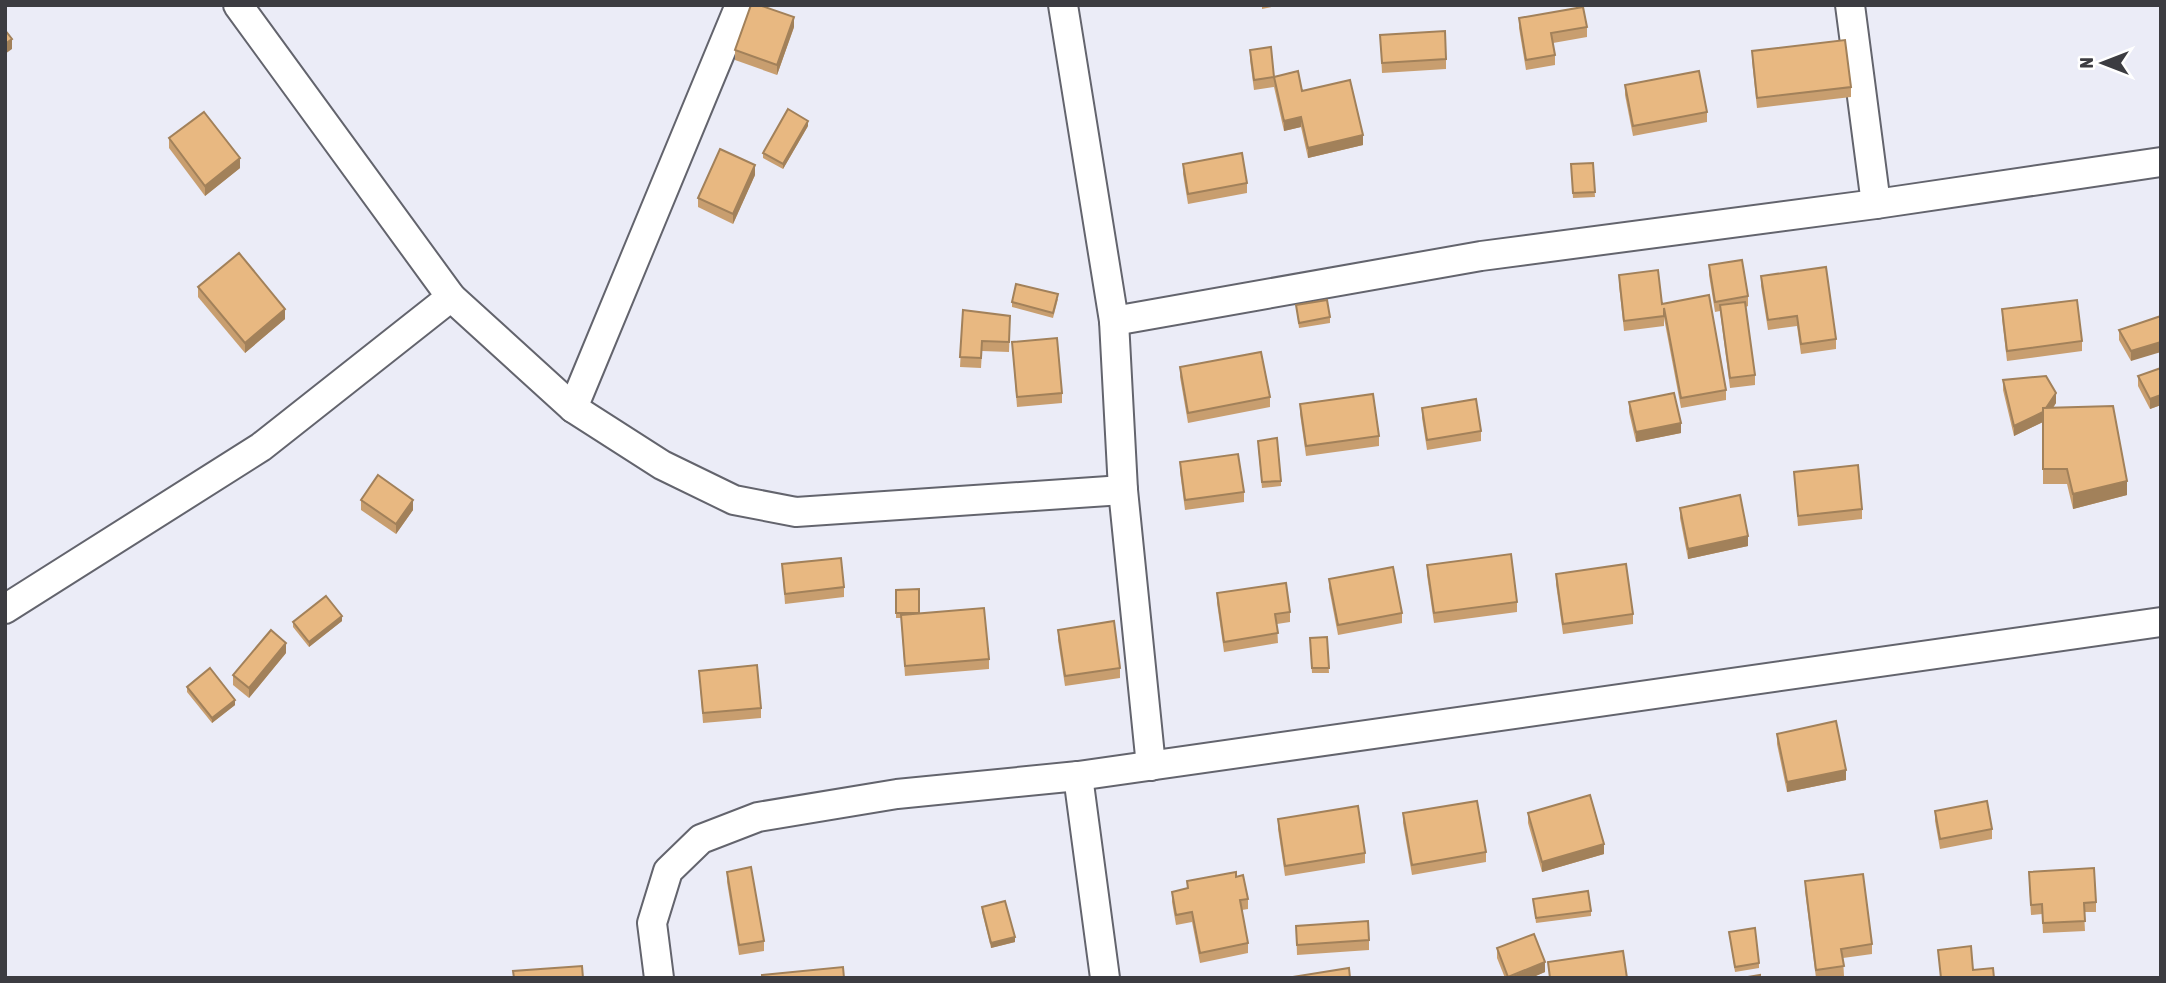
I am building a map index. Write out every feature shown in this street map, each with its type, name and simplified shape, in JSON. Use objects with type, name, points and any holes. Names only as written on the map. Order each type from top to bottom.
[{"type":"street","points":[[238,5],[451,297],[573,408],[662,465],[734,500],[796,513],[1123,490]]},
{"type":"street","points":[[573,408],[740,5]]},
{"type":"street","points":[[1063,5],[1114,321],[1123,490],[1151,766]]},
{"type":"street","points":[[1850,5],[1876,204]]},
{"type":"street","points":[[1114,321],[1481,256],[1876,204],[2161,162]]},
{"type":"street","points":[[5,609],[261,447],[451,297]]},
{"type":"street","points":[[659,978],[652,923],[668,871],[701,839],[758,817],[859,800],[1151,766],[2161,622]]},
{"type":"street","points":[[1078,776],[1105,978]]},
{"type":"building","points":[[751,5],[759,5],[794,17],[777,65],[735,50]]},
{"type":"building","points":[[1583,7],[1587,27],[1551,33],[1555,55],[1526,60],[1519,18]]},
{"type":"building","points":[[5,30],[12,39],[5,44]]},
{"type":"building","points":[[1445,31],[1446,59],[1382,63],[1380,35]]},
{"type":"building","points":[[1845,40],[1851,87],[1757,98],[1752,51]]},
{"type":"building","points":[[1271,47],[1274,77],[1254,80],[1250,50]]},
{"type":"building","points":[[1298,71],[1302,91],[1350,80],[1363,135],[1308,148],[1301,117],[1284,121],[1274,77]]},
{"type":"building","points":[[1699,71],[1707,112],[1633,126],[1625,85]]},
{"type":"building","points":[[788,109],[808,121],[783,164],[763,153]]},
{"type":"building","points":[[204,112],[240,158],[205,186],[169,138]]},
{"type":"building","points":[[720,149],[755,165],[733,214],[698,198]]},
{"type":"building","points":[[1242,153],[1247,183],[1188,194],[1183,164]]},
{"type":"building","points":[[1593,163],[1595,192],[1573,193],[1571,164]]},
{"type":"building","points":[[239,253],[285,309],[245,343],[198,287]]},
{"type":"building","points":[[1742,260],[1748,296],[1715,302],[1709,265]]},
{"type":"building","points":[[1826,267],[1836,339],[1801,344],[1797,316],[1768,320],[1761,276]]},
{"type":"building","points":[[1658,270],[1662,304],[1709,295],[1726,390],[1681,398],[1664,308],[1664,316],[1624,321],[1619,275]]},
{"type":"building","points":[[1016,284],[1058,294],[1053,313],[1012,302]]},
{"type":"building","points":[[1327,300],[1330,317],[1299,323],[1296,305]]},
{"type":"building","points":[[2077,300],[2082,341],[2007,351],[2002,309]]},
{"type":"building","points":[[1745,302],[1755,375],[1730,378],[1720,305]]},
{"type":"building","points":[[963,310],[1010,316],[1009,342],[982,341],[981,358],[960,357]]},
{"type":"building","points":[[2161,316],[2161,342],[2131,351],[2119,330]]},
{"type":"building","points":[[1057,338],[1062,393],[1017,397],[1012,342]]},
{"type":"building","points":[[1261,352],[1270,397],[1188,413],[1180,367]]},
{"type":"building","points":[[2161,368],[2161,395],[2150,399],[2138,376]]},
{"type":"building","points":[[2046,376],[2056,393],[2046,408],[2043,408],[2043,412],[2014,426],[2003,380]]},
{"type":"building","points":[[1674,393],[1681,423],[1636,432],[1629,402]]},
{"type":"building","points":[[1373,394],[1379,436],[1306,446],[1300,404]]},
{"type":"building","points":[[1476,399],[1481,431],[1427,440],[1422,408]]},
{"type":"building","points":[[2113,406],[2127,481],[2073,494],[2067,469],[2043,469],[2043,408]]},
{"type":"building","points":[[1277,438],[1281,481],[1262,482],[1258,441]]},
{"type":"building","points":[[1238,454],[1244,492],[1185,500],[1180,462]]},
{"type":"building","points":[[1858,465],[1862,509],[1798,516],[1794,472]]},
{"type":"building","points":[[378,475],[413,500],[396,524],[361,500]]},
{"type":"building","points":[[1740,495],[1748,536],[1688,549],[1680,508]]},
{"type":"building","points":[[1511,554],[1517,602],[1434,613],[1427,565]]},
{"type":"building","points":[[841,558],[844,587],[785,594],[782,564]]},
{"type":"building","points":[[1626,564],[1633,614],[1563,624],[1556,574]]},
{"type":"building","points":[[1393,567],[1402,613],[1338,625],[1329,579]]},
{"type":"building","points":[[1286,583],[1290,612],[1275,614],[1278,633],[1224,642],[1217,593]]},
{"type":"building","points":[[919,589],[919,613],[896,613],[896,590]]},
{"type":"building","points":[[326,596],[342,616],[309,642],[293,622]]},
{"type":"building","points":[[984,608],[989,659],[905,666],[901,615]]},
{"type":"building","points":[[1114,621],[1120,668],[1065,676],[1058,630]]},
{"type":"building","points":[[271,630],[286,643],[249,688],[233,675]]},
{"type":"building","points":[[1327,637],[1329,668],[1312,668],[1310,638]]},
{"type":"building","points":[[757,665],[761,708],[703,713],[699,671]]},
{"type":"building","points":[[210,668],[235,700],[212,718],[187,687]]},
{"type":"building","points":[[1836,721],[1846,770],[1787,782],[1777,734]]},
{"type":"building","points":[[1590,795],[1604,844],[1542,862],[1528,813]]},
{"type":"building","points":[[1477,801],[1486,852],[1412,865],[1403,813]]},
{"type":"building","points":[[1987,801],[1992,829],[1940,839],[1935,811]]},
{"type":"building","points":[[1358,806],[1365,853],[1285,866],[1278,819]]},
{"type":"building","points":[[751,867],[764,941],[739,945],[727,872]]},
{"type":"building","points":[[2094,868],[2096,902],[2084,903],[2085,921],[2043,923],[2042,904],[2031,905],[2029,872]]},
{"type":"building","points":[[1236,872],[1236,877],[1243,875],[1248,899],[1240,900],[1248,943],[1200,953],[1192,912],[1176,915],[1172,892],[1188,888],[1187,881]]},
{"type":"building","points":[[1863,874],[1872,944],[1841,949],[1844,966],[1816,970],[1805,881]]},
{"type":"building","points":[[1588,891],[1591,911],[1536,918],[1533,899]]},
{"type":"building","points":[[1005,901],[1015,937],[991,943],[982,907]]},
{"type":"building","points":[[1368,921],[1369,940],[1297,945],[1296,926]]},
{"type":"building","points":[[1755,928],[1759,963],[1735,967],[1729,932]]},
{"type":"building","points":[[1534,934],[1545,962],[1508,977],[1497,948]]},
{"type":"building","points":[[1971,946],[1973,970],[1993,968],[1994,978],[1941,978],[1938,950]]},
{"type":"building","points":[[1623,951],[1627,978],[1550,978],[1548,962]]},
{"type":"building","points":[[582,966],[583,978],[514,978],[513,971]]},
{"type":"building","points":[[843,967],[844,978],[762,978],[762,975]]},
{"type":"building","points":[[1349,968],[1350,978],[1292,978],[1292,977]]}]
